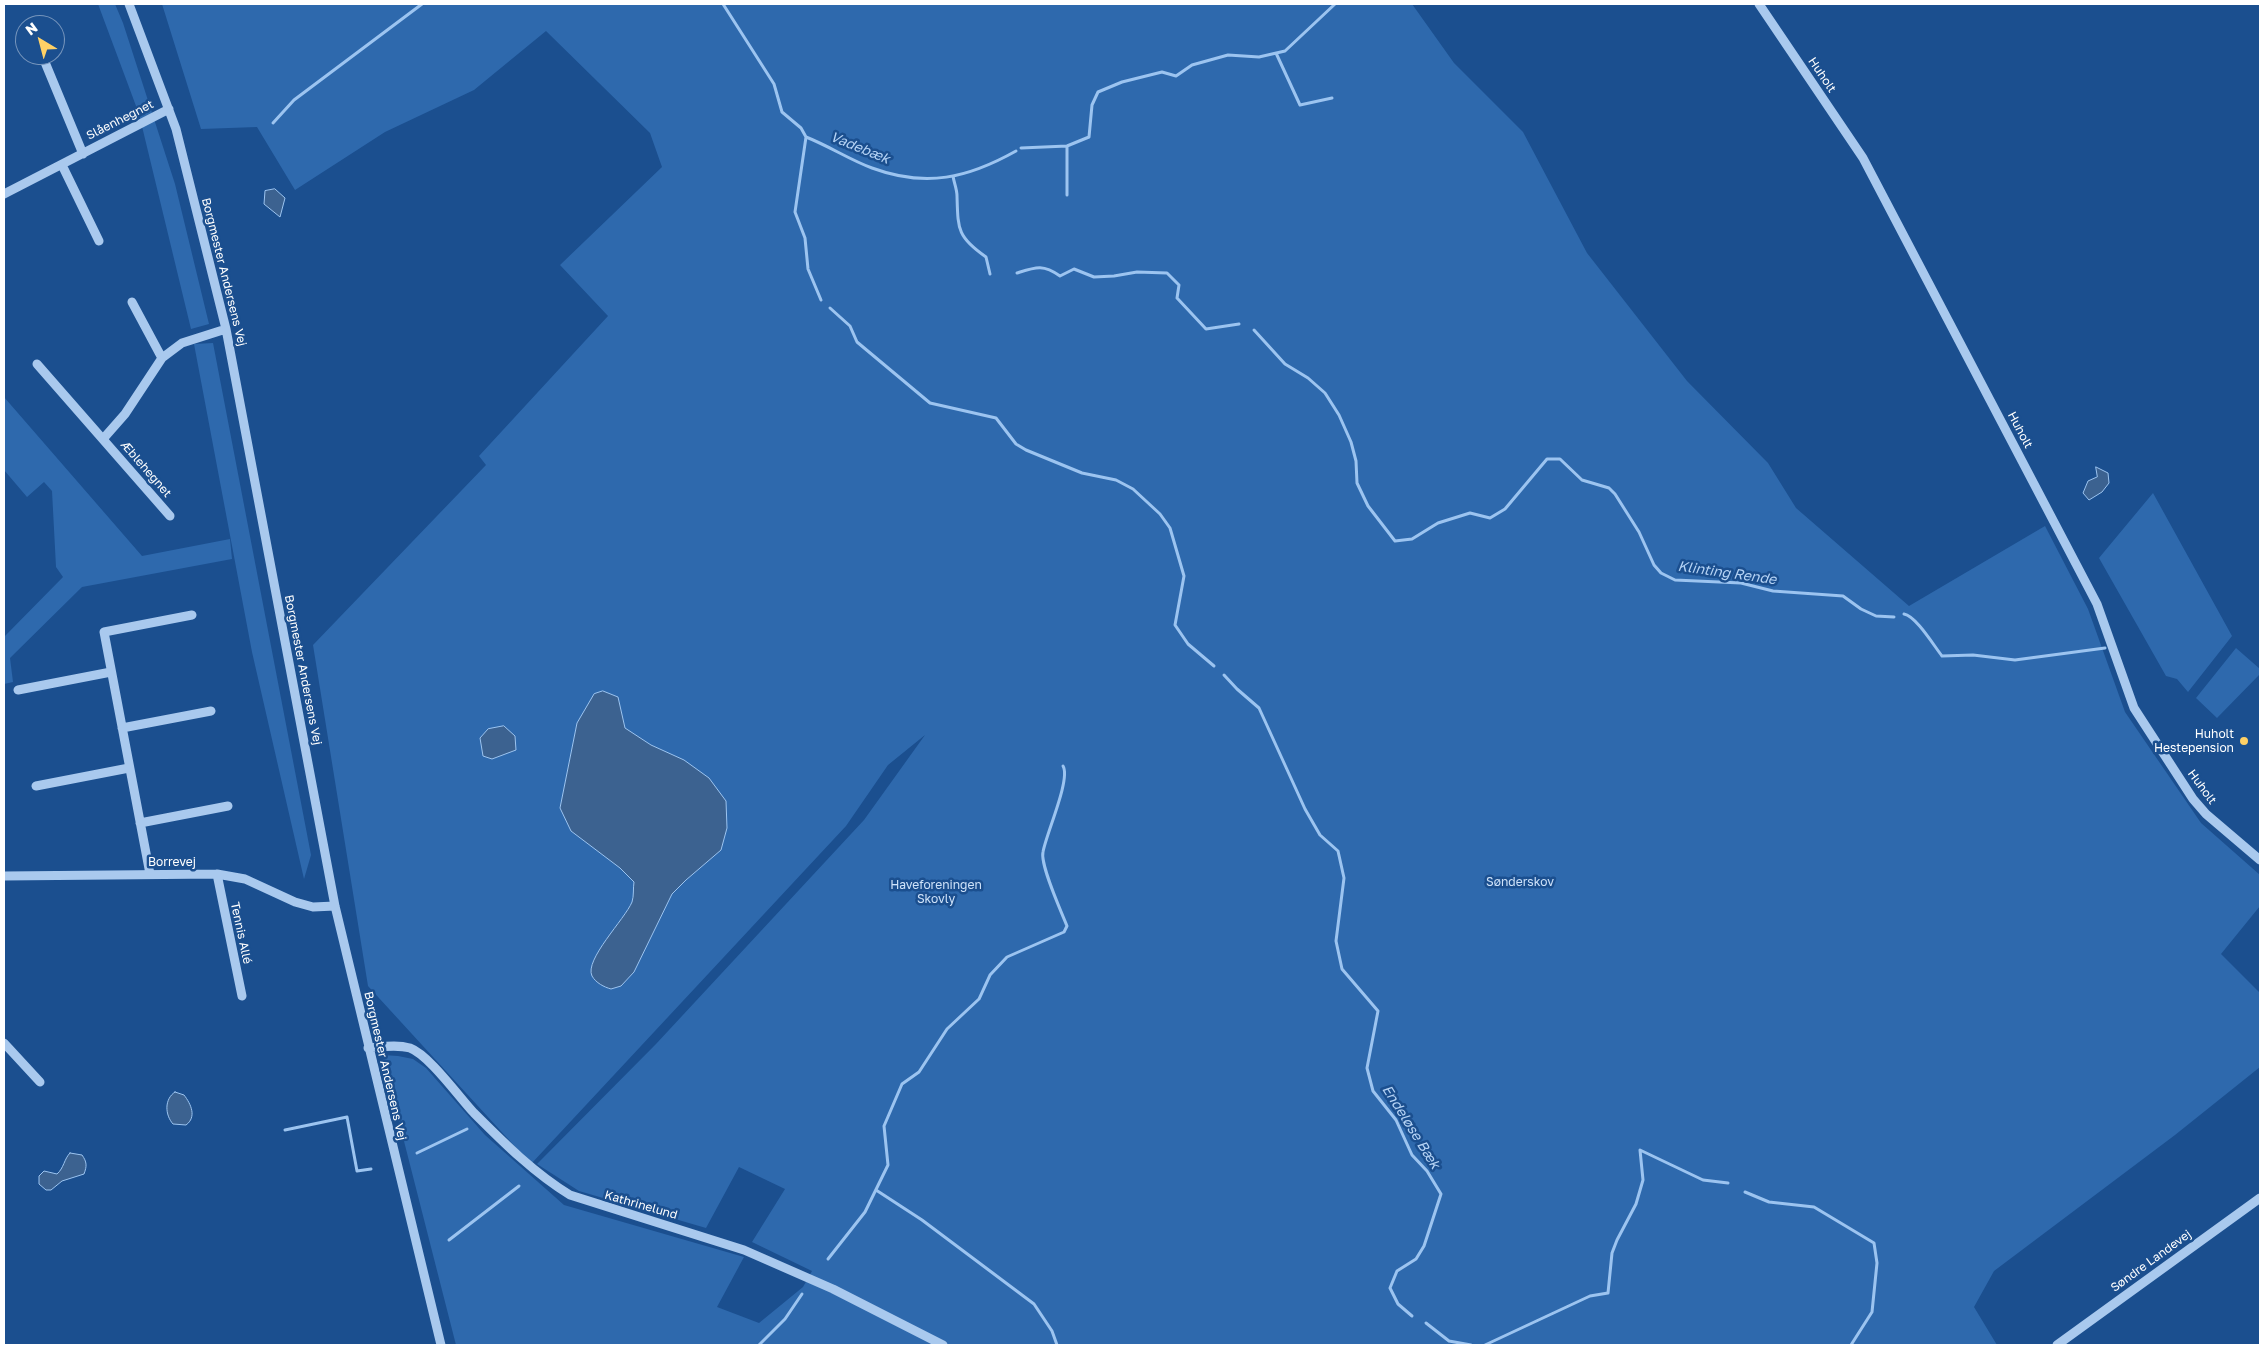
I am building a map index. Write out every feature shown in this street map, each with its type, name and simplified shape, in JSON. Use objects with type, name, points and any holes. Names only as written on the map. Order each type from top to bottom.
[{"type":"street","name":"Borgmester Andersens Vej","points":[[129,4],[176,129],[226,329],[335,906],[441,1345]]},
{"type":"street","name":"Huholt","points":[[1759,4],[1863,158],[2097,604],[2134,708],[2193,799],[2206,814],[2260,860]]},
{"type":"street","name":"Slåenhegnet","points":[[46,65],[83,154]]},
{"type":"street","name":"Slåenhegnet","points":[[4,194],[169,109]]},
{"type":"street","points":[[62,164],[100,241]]},
{"type":"street","points":[[132,302],[162,358]]},
{"type":"street","name":"Æblehegnet","points":[[103,439],[125,414],[162,358],[182,343],[226,329]]},
{"type":"street","name":"Æblehegnet","points":[[37,364],[170,516]]},
{"type":"street","points":[[150,874],[104,632],[192,615]]},
{"type":"street","points":[[18,690],[111,672]]},
{"type":"street","points":[[122,728],[211,711]]},
{"type":"street","points":[[36,786],[129,768]]},
{"type":"street","points":[[140,823],[228,806]]},
{"type":"street","name":"Borrevej","points":[[4,876],[217,874],[245,879],[295,902],[314,907],[335,906]]},
{"type":"street","name":"Tennis Allé","points":[[217,874],[242,996]]},
{"type":"street","points":[[4,1043],[40,1082]]},
{"type":"street","name":"Kathrinelund","points":[[368,1048],[396,1045],[411,1049],[426,1060],[473,1112],[507,1145],[548,1181],[570,1196],[744,1250],[833,1289],[943,1345]]},
{"type":"street","name":"Søndre Landevej","points":[[2057,1345],[2260,1198]]},
{"type":"green space","points":[[98,4],[115,4],[123,23],[175,184],[209,324],[191,329],[139,114]]},
{"type":"green space","name":"Sønderskov","points":[[162,4],[1412,4],[1454,63],[1523,132],[1587,253],[1687,381],[1768,463],[1796,508],[1909,606],[2045,526],[2088,609],[2125,712],[2201,823],[2260,875],[2260,906],[2221,954],[2260,993],[2260,1067],[2175,1135],[1994,1271],[1974,1307],[1997,1345],[456,1345],[382,1055],[413,1059],[426,1068],[485,1135],[564,1205],[744,1257],[717,1307],[759,1323],[803,1287],[812,1271],[752,1242],[785,1189],[739,1167],[706,1228],[579,1191],[537,1164],[656,1044],[864,820],[925,735],[888,765],[846,826],[531,1164],[368,986],[313,645],[486,465],[479,456],[608,316],[560,265],[662,167],[650,133],[546,31],[474,90],[385,132],[295,190],[257,127],[201,129]]},
{"type":"green space","points":[[213,343],[311,855],[304,879],[252,652],[194,344]]},
{"type":"green space","points":[[4,397],[142,556],[230,539],[232,559],[82,587],[10,658],[13,682],[4,684],[4,637],[63,577],[56,567],[52,491],[44,482],[27,497],[4,470]]},
{"type":"green space","points":[[2153,493],[2232,636],[2188,692],[2177,679],[2166,676],[2099,558]]},
{"type":"green space","points":[[2236,648],[2260,669],[2260,674],[2217,718],[2196,698]]},
{"type":"shaded area","points":[[275,189],[285,198],[280,217],[264,204],[265,191]]},
{"type":"shaded area","points":[[2096,467],[2108,473],[2109,483],[2102,492],[2089,500],[2083,493],[2088,481],[2097,477]]},
{"type":"shaded area","points":[[603,691],[618,697],[625,728],[651,745],[684,760],[709,778],[726,801],[727,828],[721,850],[672,894],[634,972],[621,986],[611,989],[596,981],[592,976],[591,969],[599,950],[632,902],[634,882],[620,868],[571,831],[560,808],[577,723],[594,694]]},
{"type":"shaded area","points":[[504,726],[515,736],[516,750],[492,759],[483,756],[480,738],[488,729]]},
{"type":"shaded area","points":[[175,1092],[184,1095],[191,1106],[191,1118],[186,1125],[173,1124],[168,1116],[167,1103]]},
{"type":"shaded area","points":[[70,1153],[82,1155],[86,1164],[84,1174],[62,1181],[51,1190],[46,1190],[39,1184],[39,1176],[44,1171],[57,1174]]},
{"type":"waterway","points":[[273,123],[294,100],[422,4]]},
{"type":"waterway","name":"Endeløse Bæk","points":[[723,4],[774,84],[782,112],[801,128],[806,137],[795,212],[805,238],[808,269],[821,300]]},
{"type":"waterway","points":[[1021,148],[1067,146],[1089,137],[1092,105],[1098,92],[1122,82],[1162,72],[1176,76],[1192,65],[1228,55],[1259,57],[1285,51],[1335,4]]},
{"type":"waterway","points":[[1276,53],[1300,105],[1332,98]]},
{"type":"waterway","name":"Vadebæk","points":[[806,137],[872,168],[911,178],[929,179],[964,174],[1016,151]]},
{"type":"waterway","points":[[1067,146],[1067,195]]},
{"type":"waterway","name":"Klinting Rende","points":[[953,176],[957,191],[958,217],[961,231],[969,244],[986,257],[990,274]]},
{"type":"waterway","name":"Klinting Rende","points":[[1017,273],[1039,268],[1044,268],[1060,276],[1074,269],[1094,277],[1137,272],[1167,273],[1179,285],[1177,298],[1206,329],[1239,324]]},
{"type":"waterway","name":"Endeløse Bæk","points":[[830,308],[850,326],[857,342],[930,403],[996,418],[1016,444],[1026,450],[1082,473],[1116,480],[1133,489],[1160,514],[1170,528],[1184,576],[1175,625],[1188,644],[1214,666]]},
{"type":"waterway","name":"Klinting Rende","points":[[1254,330],[1285,364],[1308,378],[1325,393],[1339,415],[1351,442],[1356,461],[1357,483],[1368,506],[1395,541],[1412,539],[1438,523],[1470,513],[1490,518],[1505,509],[1547,459],[1560,459],[1582,480],[1609,488],[1615,494],[1639,532],[1654,565],[1661,573],[1675,580],[1741,583],[1773,591],[1843,596],[1861,609],[1876,616],[1894,617]]},
{"type":"waterway","name":"Klinting Rende","points":[[1904,614],[1914,620],[1942,656],[1973,655],[2015,660],[2105,648]]},
{"type":"waterway","name":"Endeløse Bæk","points":[[1224,675],[1259,708],[1305,809],[1320,835],[1338,851],[1344,878],[1336,941],[1342,969],[1378,1011],[1367,1068],[1373,1091],[1396,1120],[1412,1155],[1427,1171],[1441,1194],[1424,1246],[1416,1259],[1397,1271],[1390,1288],[1398,1304],[1412,1316]]},
{"type":"waterway","points":[[828,1259],[865,1212],[888,1165],[884,1126],[902,1084],[919,1072],[947,1029],[979,999],[990,975],[1007,957],[1064,932],[1067,926],[1043,858],[1045,844],[1064,782],[1065,773],[1063,766]]},
{"type":"waterway","points":[[285,1130],[347,1117],[357,1171],[371,1169]]},
{"type":"waterway","points":[[417,1153],[467,1129]]},
{"type":"waterway","name":"Endeløse Bæk","points":[[1485,1345],[1590,1296],[1608,1293],[1612,1253],[1636,1204],[1643,1180],[1640,1150],[1703,1180],[1728,1183]]},
{"type":"waterway","points":[[449,1240],[519,1186]]},
{"type":"waterway","points":[[876,1190],[922,1220],[1034,1304],[1052,1331],[1057,1345]]},
{"type":"waterway","name":"Endeløse Bæk","points":[[1745,1192],[1769,1202],[1814,1207],[1874,1243],[1877,1263],[1872,1312],[1851,1345]]},
{"type":"waterway","points":[[759,1345],[785,1319],[802,1294]]},
{"type":"waterway","name":"Endeløse Bæk","points":[[1426,1323],[1449,1341],[1471,1345]]},
{"type":"place","name":"Huholt Hestepension","points":[[2244,741]]},
{"type":"park label","name":"Haveforeningen Skovly","points":[[936,892]]}]
